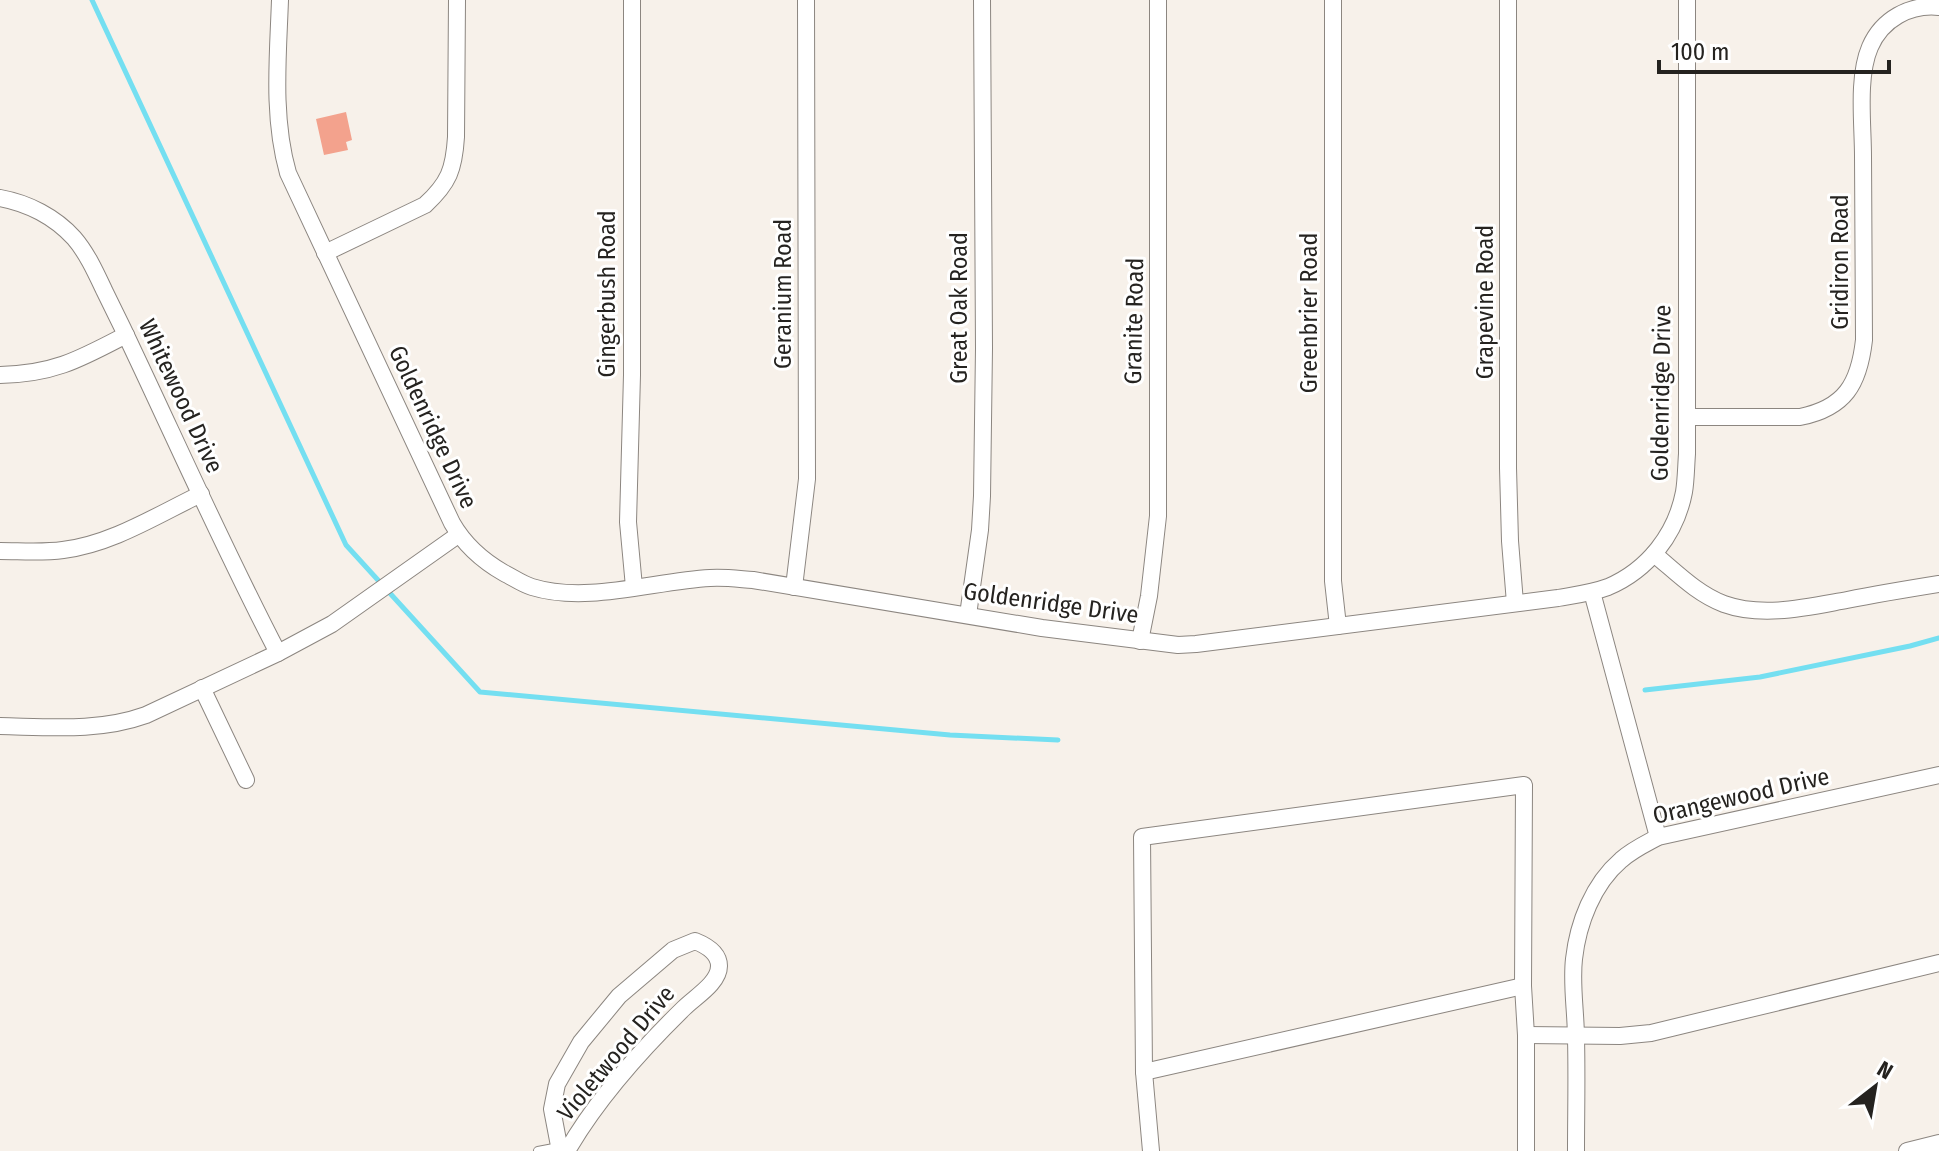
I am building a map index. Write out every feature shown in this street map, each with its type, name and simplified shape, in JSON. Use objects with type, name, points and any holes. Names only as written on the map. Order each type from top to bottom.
[{"type":"street","name":"Goldenridge Drive","points":[[280,0],[277,83],[283,154],[293,182],[458,535],[494,567],[521,583],[560,593],[595,592],[714,577],[753,580],[1042,628],[1178,645],[1592,592],[1610,586],[1633,572],[1654,554],[1668,536],[1684,490],[1687,417],[1687,0]]},
{"type":"street","points":[[325,253],[425,205],[451,175],[456,137],[457,0]]},
{"type":"street","name":"Gingerbush Road","points":[[632,0],[632,375],[628,522],[634,587]]},
{"type":"street","name":"Geranium Road","points":[[794,587],[807,479],[806,0]]},
{"type":"street","name":"Great Oak Road","points":[[968,615],[982,496],[982,0]]},
{"type":"street","name":"Granite Road","points":[[1140,641],[1149,596],[1158,516],[1158,0]]},
{"type":"street","name":"Greenbrier Road","points":[[1333,0],[1333,581],[1338,626]]},
{"type":"street","name":"Grapevine Road","points":[[1508,0],[1508,468],[1515,603]]},
{"type":"street","name":"Gridiron Road","points":[[1687,417],[1800,417],[1817,414],[1846,394],[1855,380],[1862,362],[1864,340],[1862,99],[1868,51],[1889,21],[1920,7],[1939,7]]},
{"type":"street","name":"Whitewood Drive","points":[[0,198],[40,211],[58,223],[73,237],[93,268],[278,653]]},
{"type":"street","points":[[0,375],[27,374],[62,367],[126,335]]},
{"type":"street","points":[[0,551],[60,551],[91,545],[201,494]]},
{"type":"street","points":[[0,726],[103,726],[146,715],[332,624],[458,535]]},
{"type":"street","points":[[1654,554],[1697,590],[1724,604],[1747,609],[1803,608],[1939,584]]},
{"type":"street","points":[[1592,592],[1658,837]]},
{"type":"street","points":[[202,688],[246,780]]},
{"type":"street","name":"Orangewood Drive","points":[[1576,1151],[1574,959],[1578,934],[1591,898],[1609,871],[1637,848],[1658,837],[1939,775]]},
{"type":"street","points":[[1151,1151],[1144,1072],[1142,837],[1524,785],[1526,1151]]},
{"type":"street","name":"Violetwood Drive","points":[[695,941],[706,945],[719,966],[714,981],[659,1032],[562,1150],[552,1109],[557,1084],[581,1042],[619,996],[673,950],[695,941]]},
{"type":"street","points":[[1526,1035],[1651,1033],[1939,963]]},
{"type":"street","points":[[1144,1072],[1523,986]]},
{"type":"street","points":[[1907,1151],[1939,1143]]},
{"type":"lane","points":[[538,1151],[562,1150]]},
{"type":"building","points":[[346,112],[352,140],[346,142],[348,150],[324,155],[316,119]]},
{"type":"waterway","points":[[92,0],[346,545],[480,692],[950,735],[1058,740]]},
{"type":"waterway","points":[[1645,690],[1760,677],[1939,638]]}]
